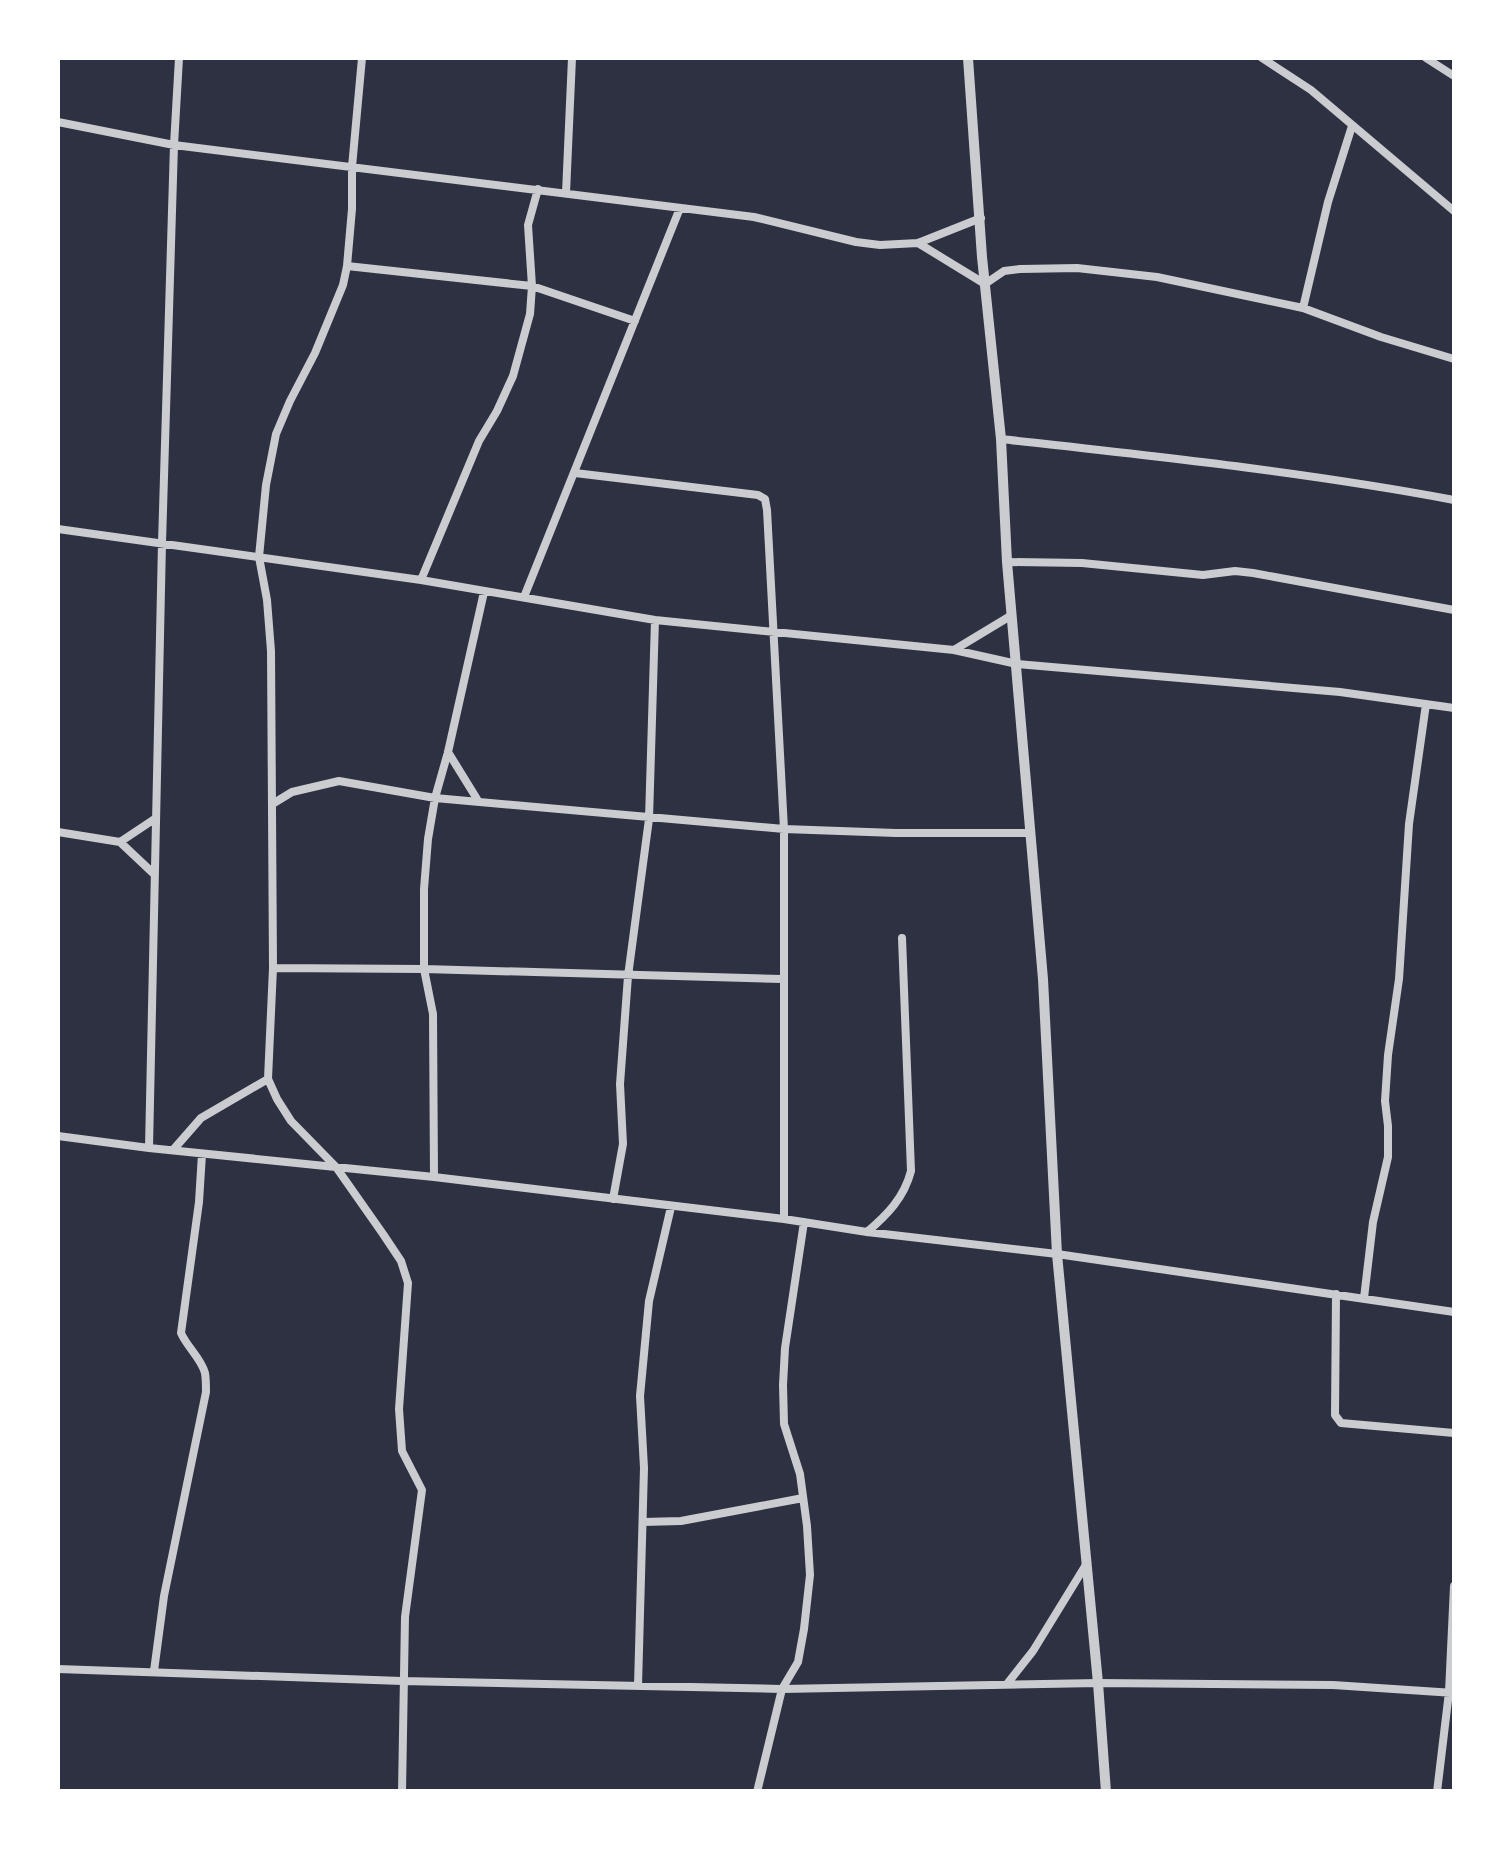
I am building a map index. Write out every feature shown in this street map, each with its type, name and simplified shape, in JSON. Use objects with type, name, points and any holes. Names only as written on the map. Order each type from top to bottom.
[{"type":"street","points":[[149,1148],[162,543],[180,58]]},
{"type":"street","points":[[362,58],[348,266],[315,353],[276,434],[259,557],[271,651],[274,803],[268,1079],[291,1121],[336,1167],[400,1261],[408,1282],[399,1408],[402,1450],[422,1490],[406,1600],[402,1792]]},
{"type":"street","points":[[566,193],[572,58]]},
{"type":"street","points":[[968,58],[1043,979],[1057,1254],[1106,1792]]},
{"type":"street","points":[[1262,58],[1311,90],[1454,211]]},
{"type":"street","points":[[1426,58],[1454,76]]},
{"type":"street","points":[[58,122],[174,145],[754,217],[880,246],[918,244],[980,218]]},
{"type":"street","points":[[1303,308],[1328,202],[1352,126]]},
{"type":"street","points":[[421,580],[479,441],[498,411],[512,376],[530,314],[528,225],[538,190]]},
{"type":"street","points":[[524,598],[680,208]]},
{"type":"street","points":[[918,244],[985,284]]},
{"type":"street","points":[[348,266],[532,286],[635,321]]},
{"type":"street","points":[[985,284],[1004,271],[1078,268],[1158,276],[1303,308],[1454,360]]},
{"type":"street","points":[[1001,439],[1199,461],[1377,485],[1454,500]]},
{"type":"street","points":[[575,473],[758,495],[765,499],[784,830],[784,1219]]},
{"type":"street","points":[[58,529],[421,580],[655,620],[954,650],[1017,664],[1340,692],[1454,708]]},
{"type":"street","points":[[1007,562],[1082,563],[1203,575],[1235,571],[1454,610]]},
{"type":"street","points":[[434,1177],[433,1014],[424,969],[428,838],[484,592]]},
{"type":"street","points":[[954,650],[1012,615]]},
{"type":"street","points":[[613,1199],[623,1144],[620,1084],[628,976],[649,818],[655,620]]},
{"type":"street","points":[[1364,1298],[1373,1222],[1388,1157],[1388,1055],[1399,979],[1409,824],[1426,704]]},
{"type":"street","points":[[448,752],[478,800]]},
{"type":"street","points":[[274,803],[292,792],[338,782],[435,798],[784,830],[1031,833]]},
{"type":"street","points":[[120,842],[156,818]]},
{"type":"street","points":[[58,832],[120,842],[154,874]]},
{"type":"street","points":[[867,1232],[896,1203],[911,1172],[902,938]]},
{"type":"street","points":[[273,968],[782,979]]},
{"type":"street","points":[[173,1150],[201,1118],[268,1079]]},
{"type":"street","points":[[58,1136],[784,1219],[1454,1312]]},
{"type":"street","points":[[154,1671],[164,1596],[206,1392],[205,1373],[181,1332],[200,1202],[202,1154]]},
{"type":"street","points":[[638,1686],[644,1468],[640,1396],[649,1301],[672,1206]]},
{"type":"street","points":[[757,1792],[782,1689],[798,1662],[808,1604],[807,1526],[800,1474],[784,1424],[783,1385],[804,1222]]},
{"type":"street","points":[[1336,1294],[1335,1415],[1341,1424],[1454,1433]]},
{"type":"street","points":[[643,1522],[681,1521],[803,1498]]},
{"type":"street","points":[[1007,1684],[1033,1651],[1087,1563]]},
{"type":"street","points":[[1437,1792],[1452,1693],[1454,1586]]},
{"type":"street","points":[[58,1669],[782,1689],[1333,1684],[1452,1693]]}]
